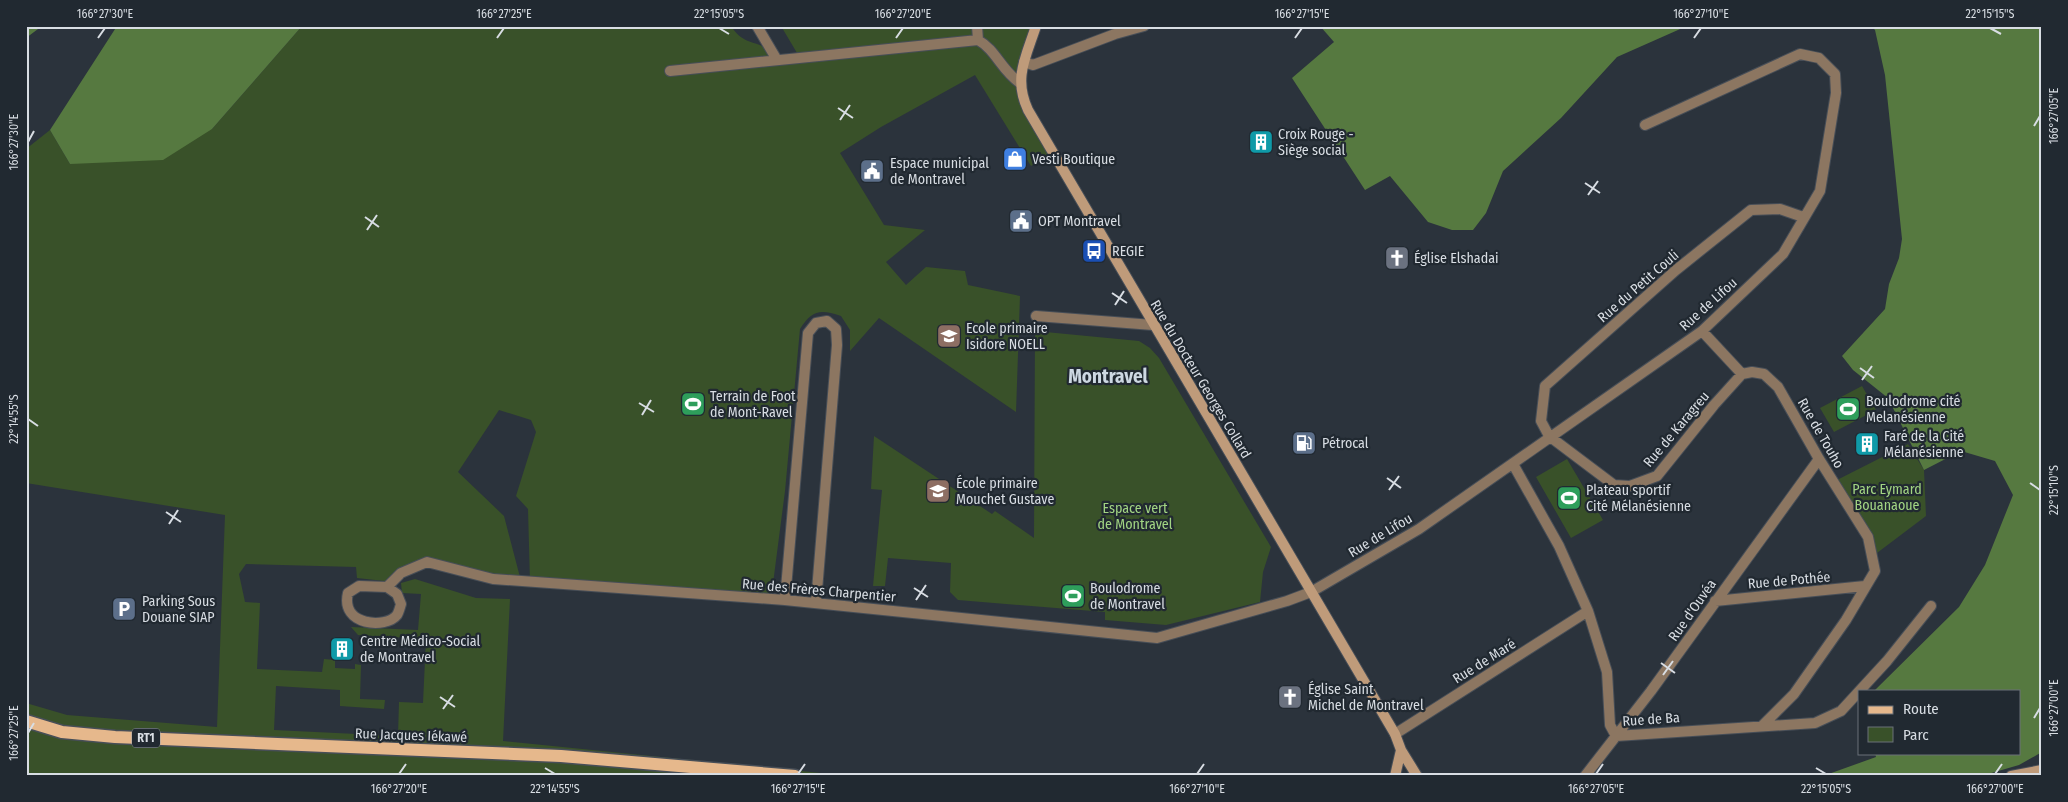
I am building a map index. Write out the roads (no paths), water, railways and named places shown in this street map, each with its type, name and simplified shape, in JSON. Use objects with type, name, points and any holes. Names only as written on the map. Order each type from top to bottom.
[{"type":"main road","name":"Rue Jacques Iékawé","points":[[26,721],[62,732],[115,737],[561,756],[795,776]]},
{"type":"street","points":[[757,26],[777,60]]},
{"type":"street","points":[[977,26],[978,40]]},
{"type":"street","points":[[670,71],[978,40],[991,50],[1005,72],[1020,84],[1024,62],[1036,26]]},
{"type":"street","points":[[1024,62],[1033,65],[1115,34],[1144,26]]},
{"type":"street","name":"Rue de Lifou","points":[[1312,592],[1418,529],[1514,464],[1549,436],[1702,331],[1783,254],[1820,191],[1836,93],[1835,74],[1820,58],[1800,54],[1645,125]]},
{"type":"street","name":"Rue du Docteur Georges Collard","points":[[1020,84],[1023,100],[1052,153],[1312,592],[1395,734],[1401,750],[1417,776]]},
{"type":"street","name":"Rue du Petit Couli","points":[[1549,436],[1541,421],[1546,386],[1676,270],[1751,210],[1780,208],[1803,217]]},
{"type":"street","points":[[1036,316],[1153,325]]},
{"type":"street","points":[[785,600],[808,332],[816,323],[827,321],[836,329],[837,345],[816,603]]},
{"type":"street","points":[[1702,331],[1742,374]]},
{"type":"street","name":"Rue de Touho","points":[[1742,374],[1752,372],[1764,374],[1778,387],[1819,459],[1868,537],[1875,571],[1846,620],[1794,694],[1762,726]]},
{"type":"street","name":"Rue de Karagreu","points":[[1549,436],[1614,485],[1630,486],[1657,476],[1714,405],[1742,374]]},
{"type":"street","name":"Rue d'Ouvéa","points":[[1585,776],[1651,691],[1819,459]]},
{"type":"street","name":"Rue de Ba","points":[[1514,464],[1560,546],[1588,611],[1607,672],[1610,725],[1616,736],[1815,723],[1841,711],[1858,693]]},
{"type":"street","name":"Rue des Frères Charpentier","points":[[387,587],[401,573],[427,562],[493,579],[785,600],[1157,638],[1287,601],[1312,592]]},
{"type":"street","points":[[359,586],[387,587],[397,594],[401,604],[396,616],[386,622],[358,621],[350,614],[346,602],[348,593],[359,586]]},
{"type":"street","name":"Rue de Pothée","points":[[1715,601],[1865,586]]},
{"type":"street","name":"Rue de Ba","points":[[1860,690],[1932,606]]},
{"type":"street","name":"Rue de Maré","points":[[1395,734],[1588,611]]},
{"type":"street","points":[[1395,776],[1401,750]]},
{"type":"street","points":[[2011,776],[2042,770]]},
{"type":"place","name":"Croix Rouge - Siège social","points":[[1261,142]]},
{"type":"place","name":"Vesti Boutique","points":[[1015,159]]},
{"type":"place","name":"Espace municipal de Montravel","points":[[872,171]]},
{"type":"place","name":"OPT Montravel","points":[[1021,221]]},
{"type":"place","name":"REGIE","points":[[1094,251]]},
{"type":"place","name":"Église Elshadai","points":[[1397,258]]},
{"type":"place","name":"Ecole primaire Isidore NOELL","points":[[949,336]]},
{"type":"place","name":"Terrain de Foot de Mont-Ravel","points":[[693,404]]},
{"type":"place","name":"Boulodrome cité Melanésienne","points":[[1848,409]]},
{"type":"place","name":"Pétrocal","points":[[1304,443]]},
{"type":"place","name":"Faré de la Cité Mélanésienne","points":[[1867,444]]},
{"type":"place","name":"École primaire Mouchet Gustave","points":[[938,491]]},
{"type":"place","name":"Plateau sportif Cité Mélanésienne","points":[[1569,498]]},
{"type":"place","name":"Boulodrome de Montravel","points":[[1073,596]]},
{"type":"place","name":"Parking Sous Douane SIAP","points":[[124,609]]},
{"type":"place","name":"Centre Médico-Social de Montravel","points":[[342,649]]},
{"type":"place","name":"Église Saint Michel de Montravel","points":[[1290,697]]},
{"type":"district","name":"Montravel","points":[[1108,376]]},
{"type":"park label","name":"Parc Eymard Bouanaoue","points":[[1887,498]]},
{"type":"park label","name":"Espace vert de Montravel","points":[[1135,516]]}]
